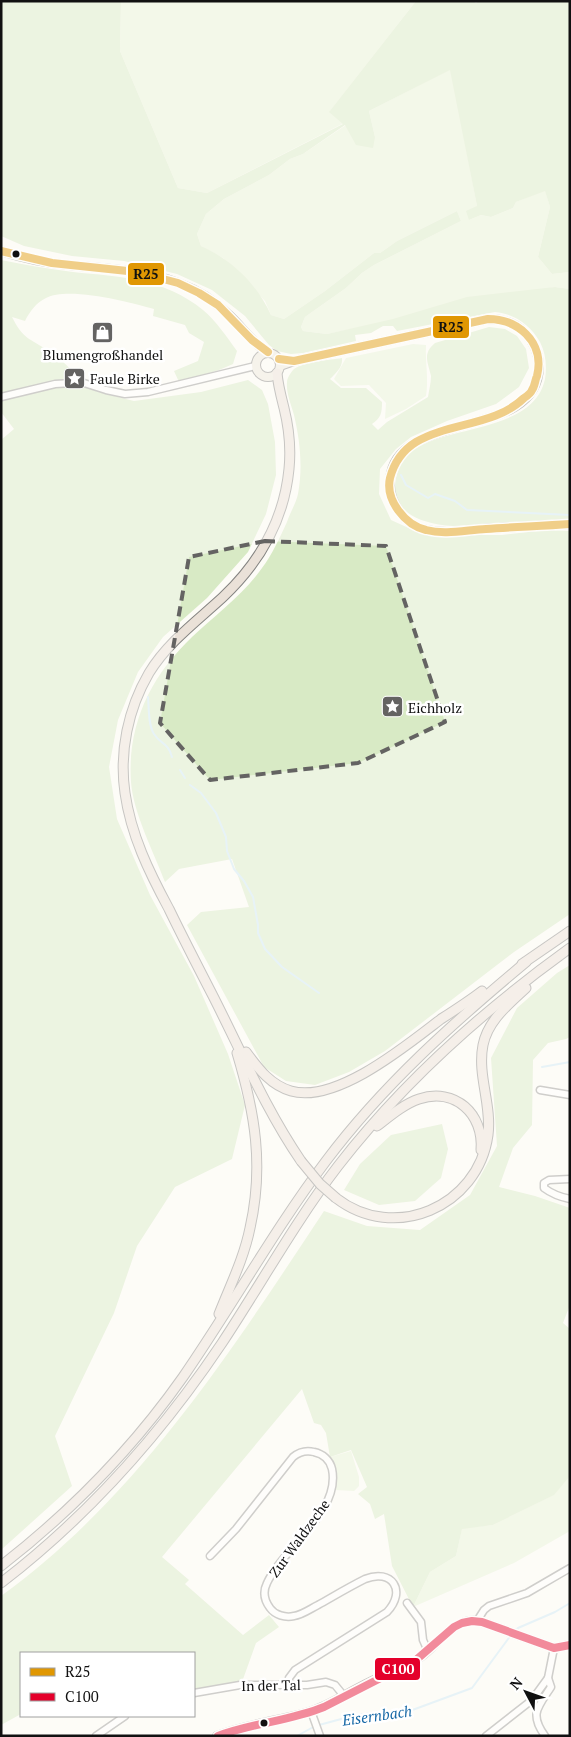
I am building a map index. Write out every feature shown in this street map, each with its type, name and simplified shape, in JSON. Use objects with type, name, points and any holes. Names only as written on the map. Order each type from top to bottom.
[{"type":"highway","points":[[277,369],[279,392],[287,422],[289,461],[284,500],[272,531],[246,573],[222,598],[170,645],[149,674],[132,714],[124,757],[125,792],[128,811],[139,846],[154,881],[279,1126],[301,1161],[320,1184],[336,1198],[349,1207],[369,1215],[392,1218],[416,1215],[439,1206],[459,1192],[471,1178],[486,1148],[488,1134],[488,1107],[482,1069],[482,1049],[487,1032],[501,1011],[561,954]]},
{"type":"highway","points":[[231,1032],[260,1071],[274,1083],[297,1093],[319,1091],[344,1083],[378,1065],[570,931]]},
{"type":"highway","points":[[1,1584],[69,1526],[129,1465],[161,1428],[222,1344],[320,1190],[361,1138],[411,1084],[486,1013],[570,948]]},
{"type":"highway","points":[[1,1566],[60,1516],[119,1456],[150,1419],[182,1378],[211,1335],[284,1220],[326,1160],[350,1131],[400,1074],[434,1041],[526,962]]},
{"type":"highway","points":[[211,1335],[239,1264],[250,1228],[256,1193],[257,1146],[252,1104],[231,1032]]},
{"type":"highway","points":[[361,1138],[412,1102],[429,1097],[445,1097],[465,1106],[477,1122],[481,1143],[480,1161]]},
{"type":"main road","points":[[1,251],[19,257],[68,265],[154,275],[178,283],[213,302],[230,316],[255,344],[276,355],[277,369]]},
{"type":"main road","points":[[255,344],[258,372],[262,376],[294,361],[488,319],[497,319],[514,324],[534,344],[539,361],[537,379],[527,397],[520,404],[502,412],[427,437],[408,447],[399,457],[392,470],[390,488],[392,497],[401,514],[416,526],[426,530],[450,532],[570,524]]},
{"type":"main road","points":[[256,362],[262,354],[268,352]]},
{"type":"main road","points":[[217,1736],[241,1727],[311,1711],[344,1696],[415,1661],[455,1626],[464,1622],[477,1621],[554,1648],[570,1645]]},
{"type":"street","points":[[1,397],[55,384],[73,383],[84,383],[125,394],[148,392],[256,362]]},
{"type":"street","points":[[540,1090],[570,1095]]},
{"type":"street","points":[[570,1179],[549,1180],[544,1183],[544,1188],[550,1192],[570,1199]]},
{"type":"street","name":"Zur Waldzeche","points":[[210,1556],[236,1529],[292,1457],[298,1453],[309,1451],[320,1454],[327,1459],[333,1472],[332,1488],[329,1497],[322,1511],[270,1577],[265,1593],[268,1605],[273,1611],[284,1617],[297,1616],[365,1579],[377,1575],[385,1576],[391,1581],[396,1590],[396,1595],[392,1606],[387,1612],[295,1670],[289,1678],[289,1685]]},
{"type":"street","points":[[477,1621],[488,1606],[527,1593],[570,1568]]},
{"type":"street","points":[[407,1603],[421,1622],[423,1640],[428,1651]]},
{"type":"street","points":[[486,1736],[532,1700],[548,1678],[554,1648]]},
{"type":"street","points":[[545,1736],[538,1727],[536,1712],[551,1687],[548,1678]]},
{"type":"street","name":"In der Tal","points":[[195,1693],[240,1685],[306,1685],[326,1682],[331,1683],[344,1696]]},
{"type":"street","points":[[311,1711],[320,1736]]},
{"type":"street","points":[[96,1736],[124,1717]]},
{"type":"highlighted area","points":[[265,541],[386,546],[445,722],[358,763],[210,780],[160,723],[189,557]]},
{"type":"green space","points":[[1,1],[121,1],[120,51],[178,188],[207,193],[343,124],[329,112],[416,1],[473,1],[476,3],[479,1],[570,1],[570,272],[552,274],[538,257],[550,207],[545,191],[516,202],[513,208],[491,217],[481,215],[469,220],[466,211],[477,206],[450,70],[369,111],[375,137],[373,148],[356,145],[345,125],[303,154],[290,159],[269,175],[224,199],[206,214],[197,234],[201,246],[223,258],[251,283],[271,315],[284,319],[325,291],[374,253],[380,253],[397,241],[457,211],[461,221],[374,265],[362,273],[346,288],[305,317],[301,327],[303,331],[327,334],[393,319],[467,297],[555,287],[570,289],[570,520],[441,525],[430,523],[409,514],[397,498],[395,487],[398,470],[405,458],[413,450],[429,442],[508,418],[525,409],[538,396],[546,374],[544,351],[532,330],[521,321],[509,315],[495,312],[397,331],[393,326],[383,326],[371,333],[355,335],[356,341],[291,354],[277,351],[269,345],[245,316],[212,290],[177,274],[124,261],[72,256],[24,246],[1,236]]},
{"type":"green space","points":[[121,1],[416,1],[330,111],[344,123],[207,193],[178,188],[120,51]]},
{"type":"green space","points":[[451,69],[477,206],[469,220],[481,215],[491,217],[513,208],[516,202],[545,190],[550,207],[538,257],[552,274],[570,272],[570,289],[555,287],[327,334],[303,331],[301,327],[305,317],[346,288],[374,265],[461,221],[457,211],[397,241],[380,253],[374,253],[325,291],[284,319],[271,315],[265,301],[223,258],[201,246],[197,234],[206,214],[224,199],[269,175],[290,159],[303,154],[346,125],[375,137],[369,111]]},
{"type":"green space","points":[[1,260],[55,270],[141,281],[173,291],[203,310],[217,324],[237,351],[233,364],[179,382],[174,371],[198,361],[204,342],[189,333],[185,325],[153,316],[154,309],[99,296],[69,294],[56,295],[42,300],[25,321],[12,317],[23,334],[56,356],[76,374],[71,380],[72,388],[88,388],[134,401],[201,392],[248,380],[262,390],[268,404],[275,442],[276,475],[266,514],[248,552],[207,598],[163,637],[138,672],[118,720],[109,767],[117,819],[150,895],[194,976],[228,1054],[245,1105],[232,1159],[175,1187],[137,1246],[114,1313],[55,1436],[72,1486],[1,1550],[1,440],[14,429],[1,412]]},
{"type":"green space","points":[[489,327],[505,329],[517,336],[526,349],[529,368],[519,387],[496,404],[447,421],[411,437],[396,449],[380,469],[379,494],[391,520],[424,535],[502,535],[547,530],[570,531],[570,914],[514,952],[385,1051],[349,1072],[315,1085],[286,1081],[264,1067],[187,925],[201,912],[249,907],[232,859],[179,869],[165,882],[150,846],[136,806],[131,782],[133,740],[138,721],[145,702],[165,668],[177,652],[238,596],[254,578],[276,546],[287,522],[300,484],[298,434],[287,386],[289,375],[293,370],[311,363],[342,358],[340,367],[330,379],[341,388],[366,388],[382,402],[380,415],[372,424],[378,430],[387,422],[428,397],[431,376],[427,355],[435,343]]},
{"type":"green space","points":[[413,344],[426,345],[426,396],[406,409],[385,419],[386,403],[369,385],[341,386],[334,379],[346,358]]},
{"type":"green space","points":[[570,965],[570,1037],[548,1043],[533,1060],[532,1125],[513,1148],[499,1187],[535,1196],[570,1208],[570,1305],[563,1323],[570,1329],[570,1476],[554,1495],[493,1525],[462,1529],[456,1556],[430,1572],[413,1607],[392,1566],[384,1514],[375,1519],[370,1504],[358,1494],[367,1487],[351,1450],[330,1457],[326,1433],[321,1425],[314,1423],[302,1389],[162,1557],[189,1580],[185,1584],[243,1635],[269,1615],[279,1627],[256,1643],[242,1682],[195,1691],[195,1652],[20,1652],[20,1715],[1,1725],[1,1596],[50,1557],[96,1514],[139,1467],[217,1368],[324,1211],[367,1226],[420,1230],[470,1195],[497,1146],[491,1058],[517,1008],[557,973]]},
{"type":"green space","points":[[442,1124],[448,1149],[441,1178],[415,1201],[379,1205],[344,1190],[360,1164],[391,1135]]},
{"type":"green space","points":[[351,1451],[359,1477],[359,1486],[354,1491],[335,1490],[336,1472],[330,1457]]},
{"type":"green space","points":[[570,1476],[570,1531],[514,1563],[413,1607],[430,1572],[456,1556],[462,1528],[493,1525],[553,1495]]},
{"type":"waterway","points":[[401,475],[406,485],[428,498],[435,494],[455,501],[467,510],[570,515]]},
{"type":"waterway","points":[[148,697],[152,730],[157,738],[166,746],[172,757]]},
{"type":"waterway","points":[[180,770],[185,778]]},
{"type":"waterway","points":[[190,785],[201,793],[216,813],[226,837],[227,851],[234,869],[244,881],[253,897],[258,933],[265,949],[282,967],[319,993]]},
{"type":"waterway","points":[[542,1067],[570,1062]]},
{"type":"waterway","name":"Eisernbach","points":[[514,1631],[570,1603]]},
{"type":"waterway","name":"Eisernbach","points":[[319,1725],[356,1715],[407,1712],[472,1688],[511,1635]]},
{"type":"waterway","name":"Eisernbach","points":[[297,1736],[315,1726]]},
{"type":"transit line","name":"R25","points":[[1,251],[52,263],[137,272],[178,283],[218,305],[252,340],[268,352]]},
{"type":"transit line","name":"R25","points":[[279,359],[294,361],[488,319],[513,324],[530,338],[537,353],[539,364],[531,392],[500,414],[443,431],[411,445],[394,467],[389,486],[391,495],[398,510],[404,517],[411,523],[426,530],[456,532],[570,524]]},
{"type":"transit line","name":"C100","points":[[218,1736],[298,1716],[324,1707],[416,1660],[454,1627],[462,1623],[482,1622],[554,1648],[570,1645]]},
{"type":"place","name":"Blumengroßhandel","points":[[103,332]]},
{"type":"place","name":"Faule Birke","points":[[74,378]]},
{"type":"place","name":"Eichholz","points":[[392,707]]}]
